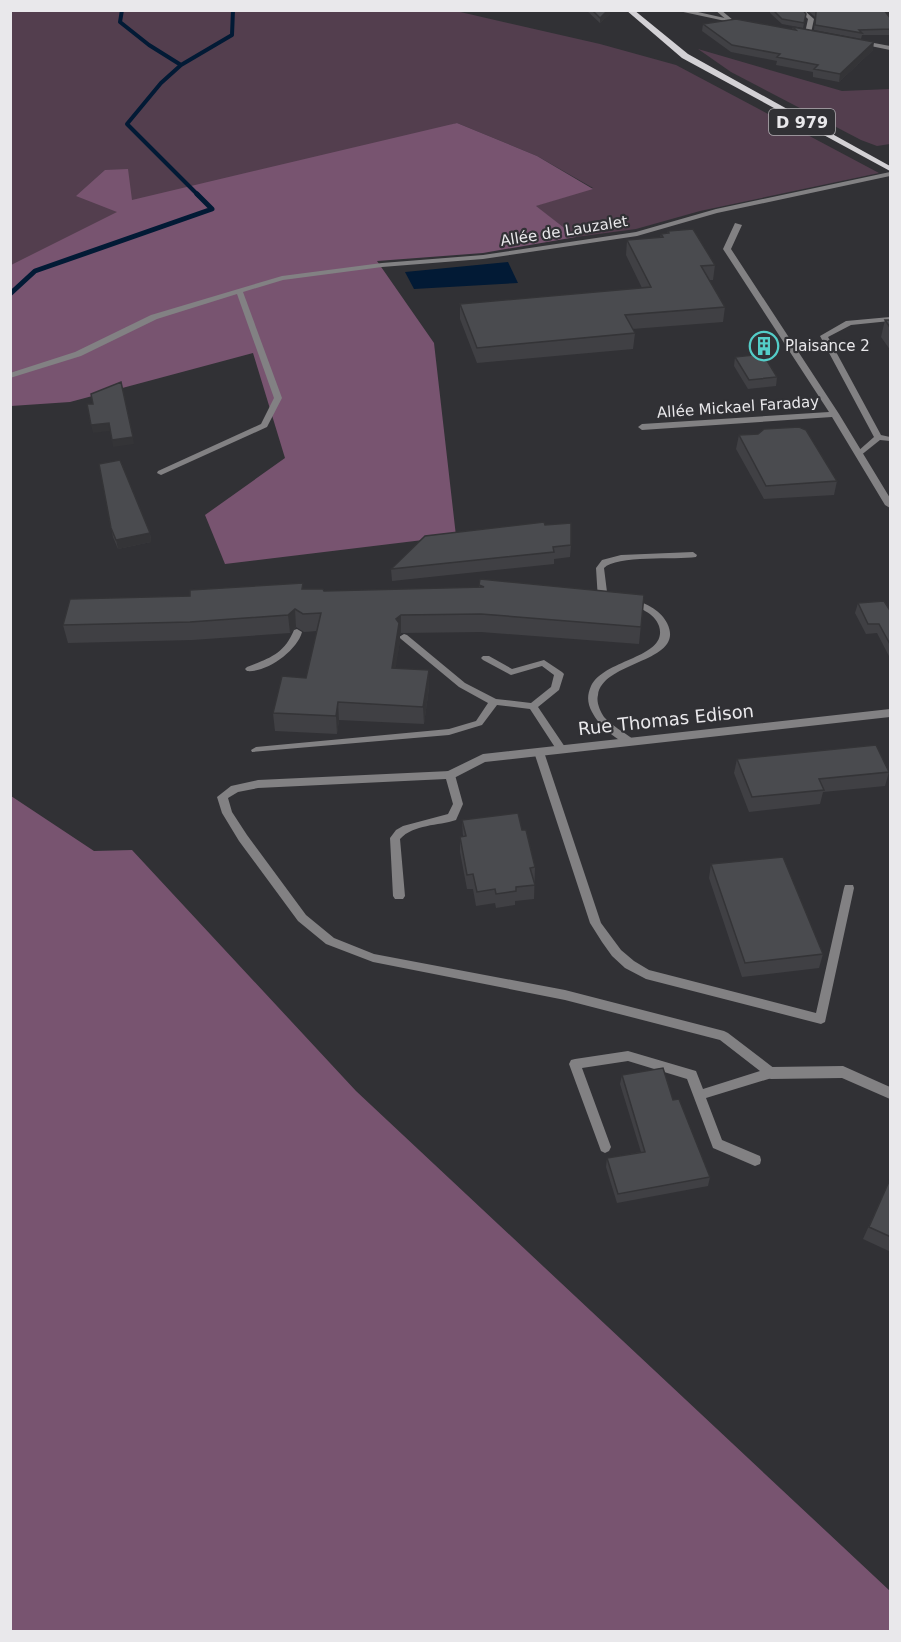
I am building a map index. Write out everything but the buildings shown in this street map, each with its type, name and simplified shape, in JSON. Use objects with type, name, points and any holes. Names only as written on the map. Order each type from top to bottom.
[{"type":"main road","name":"D 979","points":[[629,10],[685,56],[891,169]]},
{"type":"main road","points":[[872,158],[883,156]]},
{"type":"street","points":[[677,10],[748,24]]},
{"type":"street","points":[[805,14],[811,19],[808,33]]},
{"type":"street","points":[[797,32],[820,36]]},
{"type":"street","points":[[855,42],[891,48]]},
{"type":"street","points":[[738,225],[727,249],[836,414],[891,505]]},
{"type":"street","name":"Allée Mickael Faraday","points":[[642,427],[836,414]]},
{"type":"street","name":"Rue Thomas Edison","points":[[450,775],[483,758],[891,713]]},
{"type":"street","points":[[771,1073],[843,1072],[891,1093]]},
{"type":"lane","points":[[717,10],[730,20]]},
{"type":"lane","name":"Allée de Lauzalet","points":[[10,376],[78,354],[154,317],[282,278],[382,265],[483,257],[637,234],[716,212],[891,174]]},
{"type":"lane","points":[[161,473],[264,425],[278,398],[239,291]]},
{"type":"lane","points":[[878,437],[824,336],[849,324],[891,320]]},
{"type":"lane","points":[[878,437],[891,439]]},
{"type":"lane","points":[[860,454],[878,437]]},
{"type":"lane","points":[[612,600],[600,568],[605,562],[621,558],[693,555]]},
{"type":"lane","points":[[591,599],[612,600],[646,608],[662,623],[665,634],[663,642],[654,650],[601,678],[592,696],[593,706],[600,718],[630,742]]},
{"type":"lane","points":[[250,669],[280,655],[294,642],[297,632]]},
{"type":"lane","points":[[404,637],[462,685],[494,702],[533,706],[556,688],[559,674],[544,663],[511,672],[486,658]]},
{"type":"lane","points":[[256,750],[449,732],[479,723],[494,702]]},
{"type":"lane","points":[[533,706],[562,750]]},
{"type":"lane","points":[[539,752],[596,923],[609,947],[627,964],[646,974],[821,1020],[849,888]]},
{"type":"lane","points":[[399,896],[395,838],[403,829],[453,817],[458,804],[450,775],[258,784],[235,789],[222,797],[227,813],[243,838],[302,918],[330,941],[373,958],[565,995],[724,1036],[771,1073]]},
{"type":"lane","points":[[605,1147],[575,1064],[628,1056],[692,1075],[717,1144],[755,1160]]},
{"type":"lane","points":[[699,1095],[771,1073]]},
{"type":"shaded area","points":[[11,11],[456,11],[600,44],[676,65],[879,173],[700,211],[636,229],[576,237],[535,206],[593,188],[537,156],[457,123],[11,265]]},
{"type":"shaded area","points":[[698,49],[842,91],[890,89],[890,144],[877,146],[861,140],[731,72]]},
{"type":"shaded area","points":[[457,123],[537,156],[593,189],[536,206],[576,237],[483,253],[377,261],[434,343],[456,536],[225,564],[205,515],[285,458],[253,353],[70,402],[11,406],[11,265],[117,212],[76,196],[105,170],[128,169],[132,200]]},
{"type":"shaded area","points":[[11,796],[94,851],[132,850],[356,1091],[890,1591],[890,1631],[11,1631]]},
{"type":"water","points":[[508,262],[518,283],[414,289],[405,272]]},
{"type":"waterway","points":[[122,10],[120,22],[149,45],[181,65]]},
{"type":"waterway","points":[[181,65],[232,35],[233,10]]},
{"type":"waterway","points":[[10,294],[35,271],[212,209],[127,124],[161,83],[181,65]]},
{"type":"place","name":"Plaisance 2","points":[[764,346]]}]
